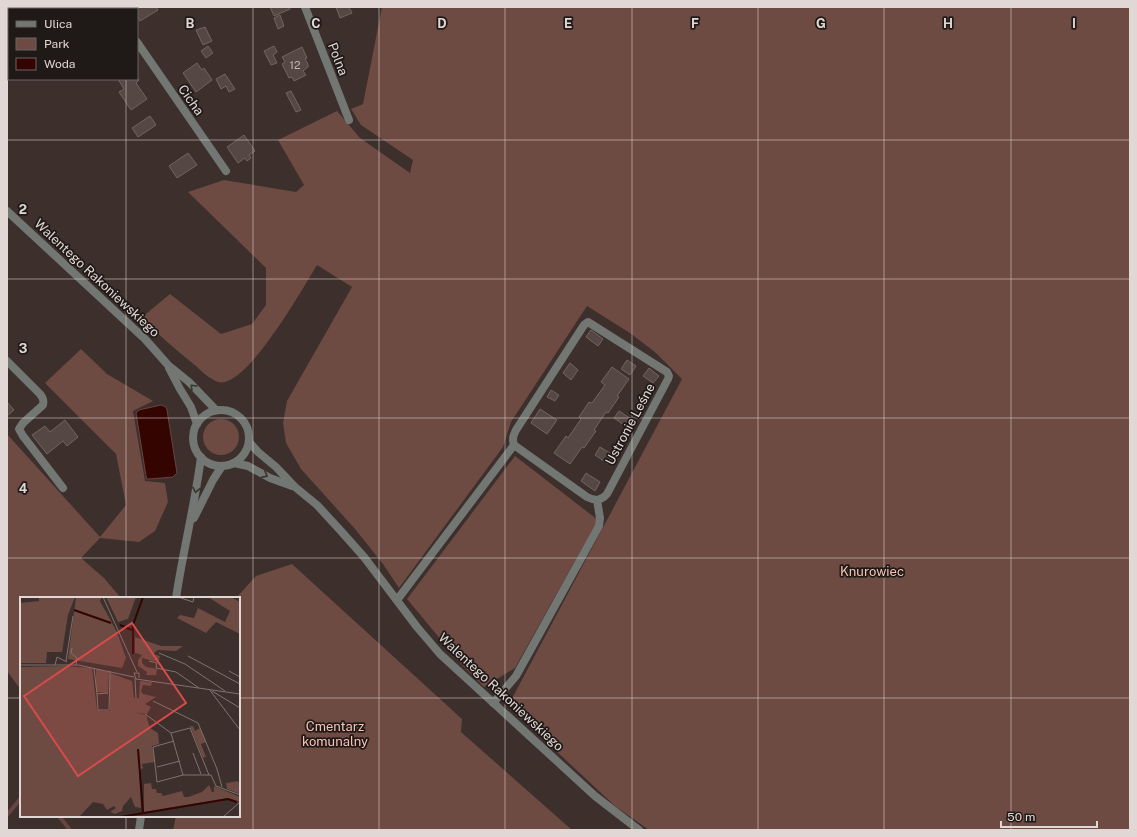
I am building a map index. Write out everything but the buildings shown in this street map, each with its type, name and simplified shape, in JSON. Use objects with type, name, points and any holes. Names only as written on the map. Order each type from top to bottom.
[{"type":"street","name":"Polna","points":[[305,7],[349,120]]},
{"type":"street","name":"Cicha","points":[[138,43],[226,170]]},
{"type":"street","name":"Walentego Rakoniewskiego","points":[[7,211],[145,339],[168,365],[189,382],[216,410]]},
{"type":"street","name":"Ustronie Leśne","points":[[397,600],[514,445],[512,441],[516,430],[586,323],[590,323],[667,372],[669,376],[604,498],[597,500]]},
{"type":"street","points":[[7,361],[43,398],[43,405],[23,422],[19,429],[63,488]]},
{"type":"street","name":"Walentego Rakoniewskiego","points":[[168,365],[191,407],[197,424]]},
{"type":"street","points":[[216,410],[230,411],[240,417],[248,431],[249,442],[244,454],[240,459],[222,466],[211,464],[201,457],[194,444],[193,438],[197,424],[202,418],[216,410]]},
{"type":"street","name":"Walentego Rakoniewskiego","points":[[249,442],[295,487],[317,505],[352,542],[417,627],[440,654],[594,796],[639,830]]},
{"type":"street","points":[[493,703],[516,676],[599,526],[600,518],[597,500],[587,497],[514,445]]},
{"type":"street","points":[[176,597],[201,457]]},
{"type":"street","name":"Walentego Rakoniewskiego","points":[[234,462],[248,466],[270,478],[295,487]]},
{"type":"street","points":[[190,524],[222,466]]},
{"type":"street","points":[[139,830],[141,817]]},
{"type":"green space","name":"Knurowiec","points":[[382,7],[1130,7],[1130,830],[649,830],[615,806],[508,706],[682,379],[656,353],[630,333],[587,306],[511,422],[503,447],[399,588],[383,564],[355,529],[301,469],[286,443],[283,423],[287,401],[352,287],[317,265],[287,313],[258,354],[243,370],[230,380],[218,382],[203,373],[141,318],[170,294],[221,334],[252,324],[266,305],[266,268],[188,192],[224,180],[296,192],[304,185],[278,140],[337,111],[360,138],[410,173],[413,160],[361,125],[351,109],[363,104]]},
{"type":"green space","points":[[81,349],[107,374],[153,401],[133,411],[145,481],[165,483],[168,502],[155,531],[139,542],[100,538],[81,558],[104,578],[120,597],[20,597],[20,689],[7,671],[7,434],[100,537],[126,505],[116,454],[45,383]]},
{"type":"green space","points":[[221,419],[234,424],[239,437],[234,450],[221,455],[208,450],[203,437],[208,424]]},
{"type":"green space","points":[[515,456],[598,520],[515,668],[484,687],[461,664],[407,599]]},
{"type":"green space","name":"Cmentarz komunalny","points":[[292,564],[462,719],[461,732],[572,830],[173,830],[176,817],[240,817],[240,597],[237,597],[256,576]]},
{"type":"water","points":[[161,405],[166,407],[167,410],[177,473],[173,477],[147,479],[136,413],[139,410]]},
{"type":"waterway","points":[[7,815],[20,799]]},
{"type":"waterway","points":[[60,817],[70,830]]}]
